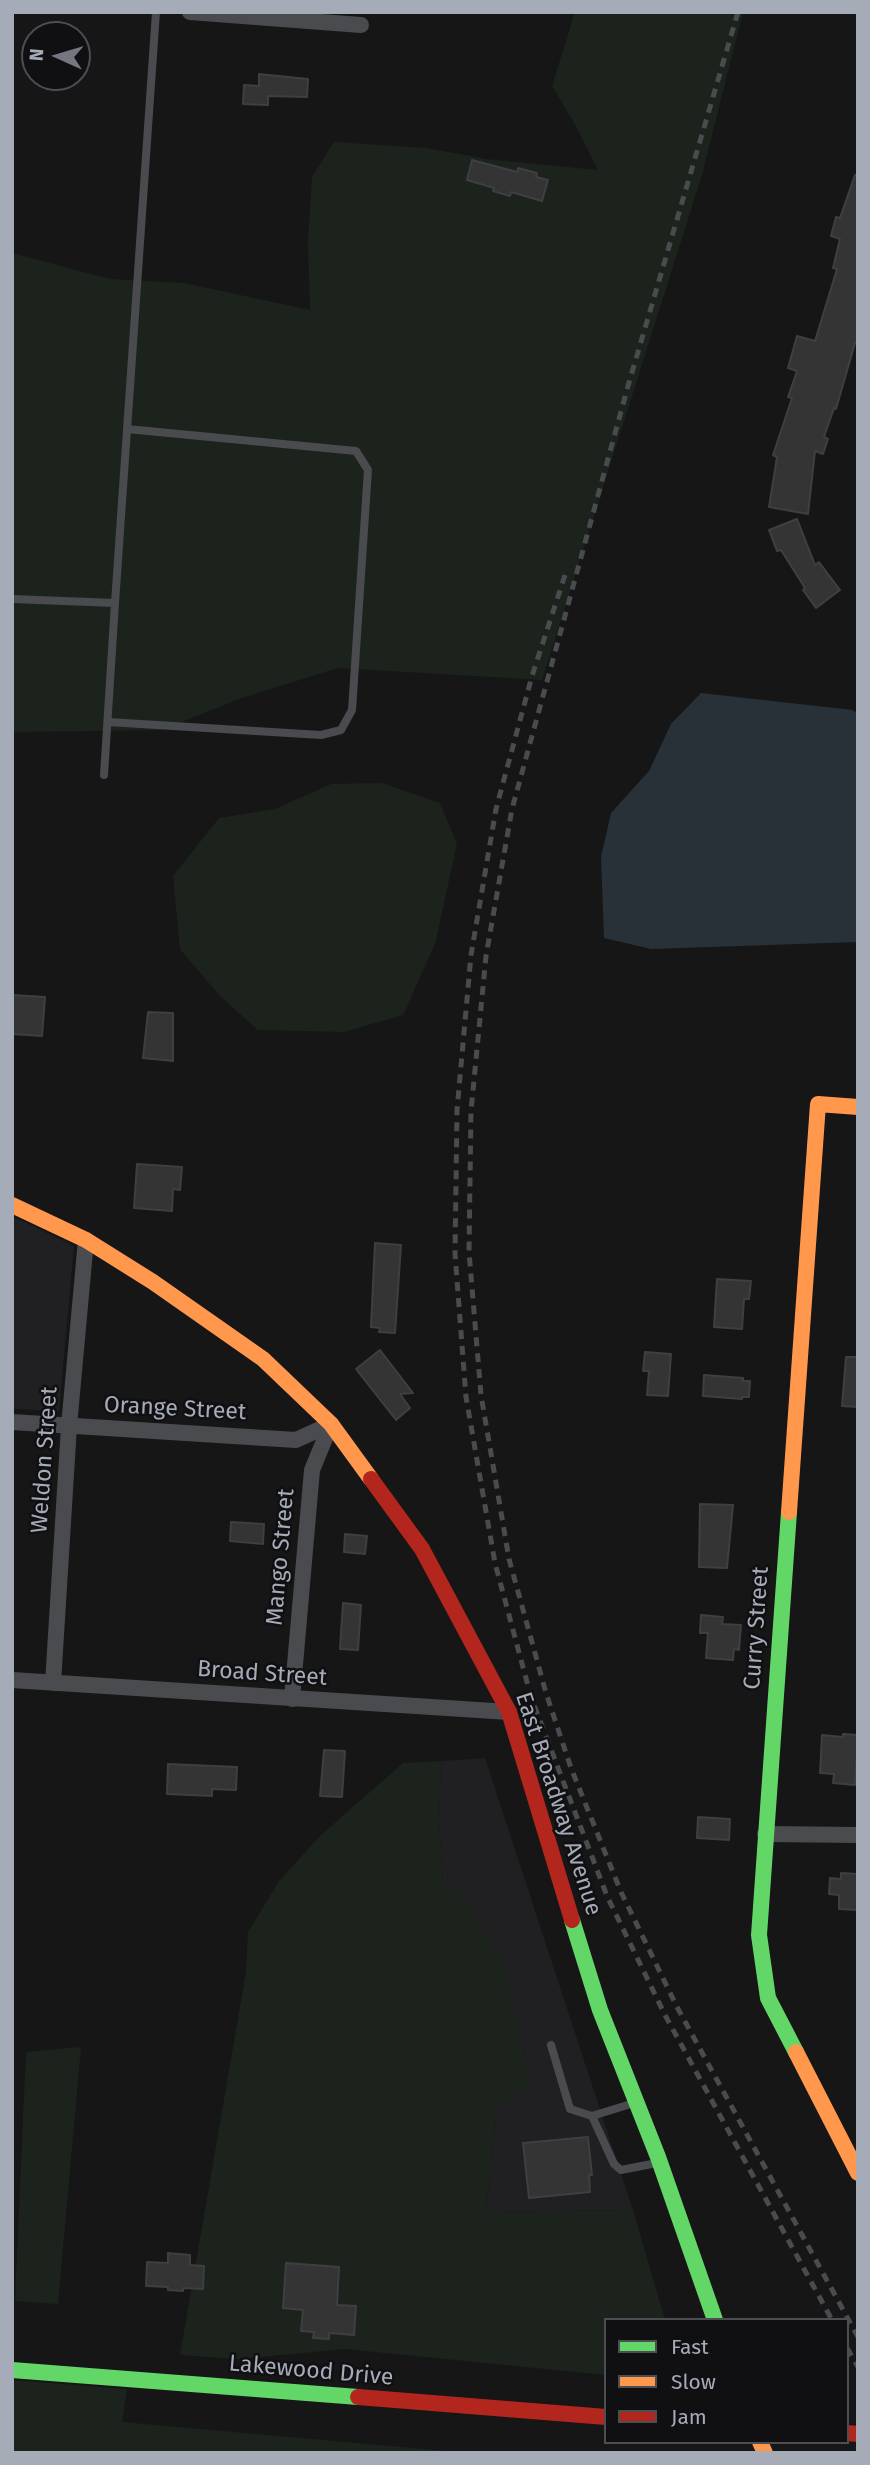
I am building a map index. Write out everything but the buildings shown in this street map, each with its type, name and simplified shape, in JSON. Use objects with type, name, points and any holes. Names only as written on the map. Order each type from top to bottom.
[{"type":"street","points":[[190,12],[361,25]]},
{"type":"street","name":"Curry Street","points":[[858,1107],[818,1104],[759,1935],[768,1998],[858,2173]]},
{"type":"street","name":"East Broadway Avenue","points":[[12,1205],[86,1240],[153,1282],[263,1359],[331,1424],[422,1549],[509,1712],[600,2010],[660,2163],[714,2318]]},
{"type":"street","name":"Weldon Street","points":[[53,1683],[69,1426],[86,1240]]},
{"type":"street","name":"Orange Street","points":[[12,1422],[296,1440],[331,1424]]},
{"type":"street","name":"Mango Street","points":[[292,1699],[312,1470],[331,1424]]},
{"type":"street","name":"Broad Street","points":[[12,1680],[509,1712]]},
{"type":"street","points":[[765,1834],[858,1835]]},
{"type":"street","name":"Lakewood Drive","points":[[12,2370],[604,2417]]},
{"type":"lane","points":[[104,775],[156,12]]},
{"type":"lane","points":[[108,722],[321,734],[341,730],[352,710],[368,470],[356,451],[127,429]]},
{"type":"lane","points":[[12,599],[115,603]]},
{"type":"lane","points":[[551,2045],[570,2109],[592,2116],[636,2102]]},
{"type":"lane","points":[[592,2116],[614,2164],[621,2170],[660,2163]]},
{"type":"shaded area","points":[[575,12],[743,12],[702,175],[542,680],[338,668],[242,698],[162,730],[12,732],[12,253],[110,279],[184,283],[310,310],[308,241],[312,177],[334,142],[427,148],[486,159],[598,170],[552,86]]},
{"type":"shaded area","points":[[701,693],[853,710],[858,715],[858,942],[651,949],[604,938],[601,857],[611,813],[649,771],[671,724]]},
{"type":"shaded area","points":[[382,783],[440,803],[457,844],[435,944],[403,1015],[344,1032],[258,1030],[220,996],[180,949],[173,876],[219,818],[275,809],[331,784]]},
{"type":"shaded area","points":[[12,1216],[74,1246],[59,1411],[12,1409]]},
{"type":"shaded area","points":[[485,1758],[633,2210],[486,2212],[497,2108],[533,2082],[520,2041],[443,1883],[439,1822],[441,1761]]},
{"type":"shaded area","points":[[441,1761],[439,1822],[443,1883],[462,1892],[508,1975],[520,2041],[533,2082],[497,2108],[486,2212],[633,2210],[664,2318],[604,2318],[604,2375],[345,2349],[239,2359],[180,2355],[246,1972],[248,1932],[279,1881],[321,1835],[403,1763]]},
{"type":"shaded area","points":[[81,2047],[58,2304],[15,2301],[26,2052]]},
{"type":"shaded area","points":[[12,2380],[127,2389],[122,2422],[468,2453],[12,2453]]},
{"type":"railway","points":[[738,12],[628,386],[512,809],[486,956],[471,1111],[469,1252],[481,1395],[509,1559],[546,1693],[571,1768],[621,1892],[677,2007],[848,2318]]},
{"type":"railway","points":[[565,575],[532,676],[496,809],[471,955],[457,1110],[455,1254],[466,1397],[495,1563],[531,1697],[607,1896],[665,2015],[831,2318]]},
{"type":"railway","points":[[849,2321],[858,2337]]},
{"type":"railway","points":[[849,2351],[858,2367]]},
{"type":"traffic: fast","points":[[789,1512],[759,1935],[768,1998],[796,2052]]},
{"type":"traffic: fast","points":[[572,1920],[600,2010],[658,2157],[714,2318]]},
{"type":"traffic: fast","points":[[12,2370],[358,2397]]},
{"type":"traffic: slow","points":[[789,1512],[818,1104],[858,1107]]},
{"type":"traffic: slow","points":[[12,1205],[86,1240],[153,1282],[263,1359],[331,1424],[371,1479]]},
{"type":"traffic: slow","points":[[796,2052],[858,2173]]},
{"type":"traffic: slow","points":[[761,2444],[765,2453]]},
{"type":"traffic: jam","points":[[371,1479],[422,1549],[509,1712],[572,1920]]},
{"type":"traffic: jam","points":[[358,2397],[604,2417]]},
{"type":"traffic: jam","points":[[849,2433],[858,2434]]}]
